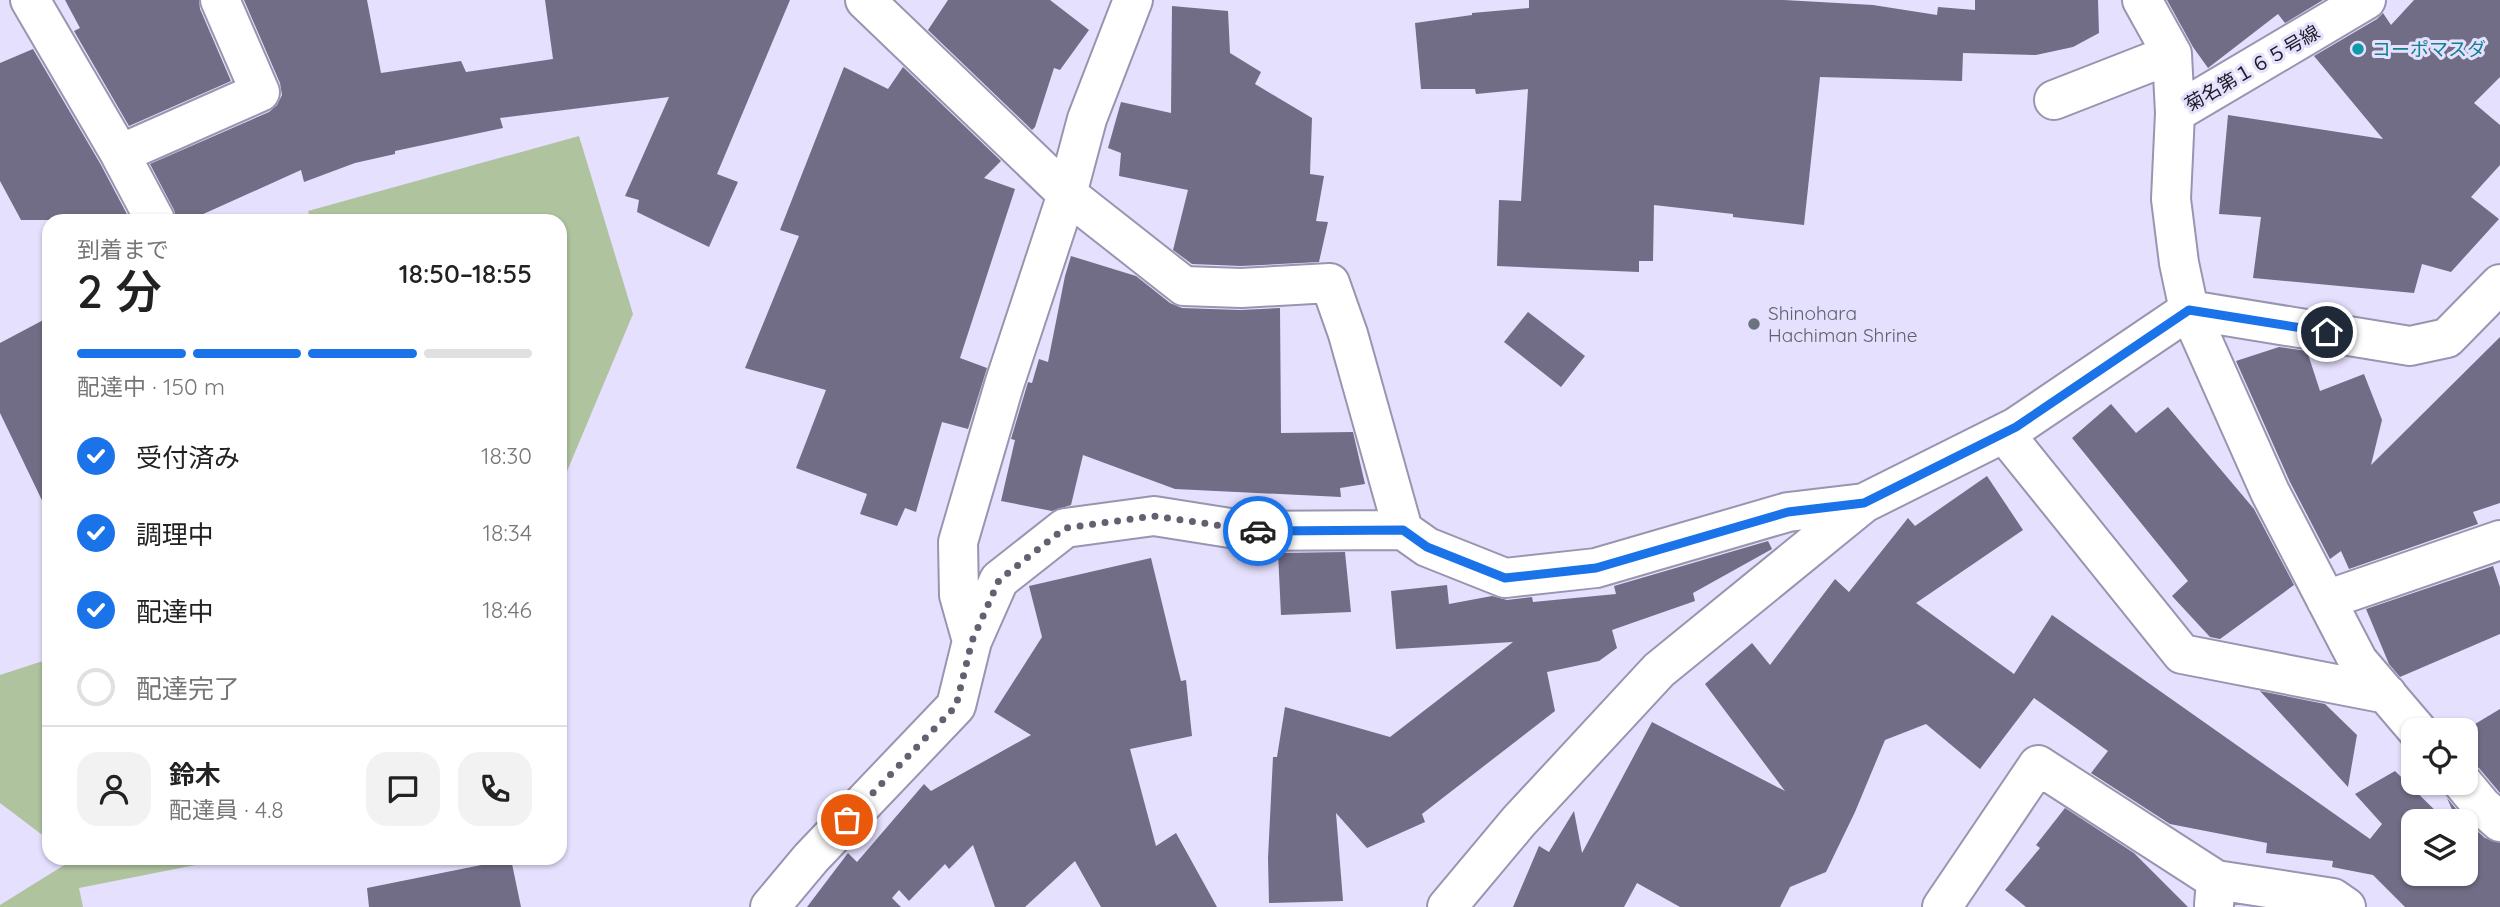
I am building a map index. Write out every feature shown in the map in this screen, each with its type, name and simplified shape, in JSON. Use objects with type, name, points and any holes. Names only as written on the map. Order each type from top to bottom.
[{"type":"street","points":[[30,0],[152,214]]},
{"type":"street","points":[[120,154],[260,92],[220,0]]},
{"type":"street","points":[[865,0],[1067,194],[1184,286],[1241,288],[1330,283],[1348,334],[1403,530]]},
{"type":"street","points":[[972,641],[959,595],[958,542],[1004,385],[1067,194],[1087,119],[1133,0]]},
{"type":"street","points":[[2141,0],[2172,54],[2175,113],[2171,200],[2179,263],[2189,310],[2270,492],[2358,661],[2407,718]]},
{"type":"street","name":"菊名第１６５号線","points":[[2175,113],[2365,0]]},
{"type":"street","points":[[2054,100],[2172,54]]},
{"type":"street","points":[[1447,907],[1519,821],[1660,670],[1864,503],[2004,433],[2189,310],[2410,346],[2447,338],[2500,284]]},
{"type":"street","points":[[2004,433],[2182,654],[2387,694]]},
{"type":"street","points":[[770,907],[811,858],[956,706],[972,641],[999,580],[1065,528],[1154,516],[1248,531],[1403,530],[1427,547],[1505,578],[1596,568],[1788,512],[1864,503]]},
{"type":"street","points":[[2326,600],[2500,540]]},
{"type":"street","points":[[1942,907],[2038,765],[2215,894],[2333,898],[2346,907]]},
{"type":"green space","points":[[579,136],[633,314],[567,471],[567,214],[309,214],[308,211]]},
{"type":"green space","points":[[42,661],[42,835],[0,803],[0,675]]},
{"type":"green space","points":[[64,865],[196,865],[79,888],[83,907],[0,905]]},
{"type":"building","points":[[65,0],[199,0],[200,9],[231,81],[129,126],[74,31],[80,28]]},
{"type":"building","points":[[244,0],[367,0],[381,73],[461,61],[466,72],[553,59],[545,0],[790,0],[717,174],[738,182],[709,247],[637,212],[639,200],[625,196],[669,97],[500,118],[503,128],[395,151],[395,154],[355,163],[304,182],[301,170],[203,214],[175,214],[150,164],[269,112],[277,105],[282,95],[280,83]]},
{"type":"building","points":[[948,0],[1050,0],[1089,30],[1060,70],[1054,68],[1032,130],[928,30]]},
{"type":"building","points":[[1529,0],[1784,0],[1873,5],[1937,15],[1938,7],[1975,10],[1975,0],[2098,0],[2099,33],[2073,47],[2036,55],[1963,53],[1962,81],[1820,77],[1804,225],[1654,205],[1653,261],[1639,261],[1639,272],[1497,266],[1499,200],[1521,201],[1528,89],[1476,94],[1475,89],[1421,89],[1415,23],[1472,13],[1529,8]]},
{"type":"building","points":[[2167,0],[2323,0],[2285,23],[2278,14],[2208,68]]},
{"type":"building","points":[[2414,0],[2500,0],[2500,77],[2474,103],[2500,125],[2500,165],[2471,197],[2499,219],[2451,272],[2422,264],[2414,293],[2253,278],[2261,217],[2219,214],[2228,115],[2383,139],[2314,56],[2383,13],[2391,25]]},
{"type":"building","points":[[1172,6],[1228,11],[1230,53],[1261,72],[1255,84],[1312,118],[1310,174],[1324,176],[1316,221],[1328,222],[1319,262],[1241,266],[1192,264],[1173,250],[1188,190],[1119,176],[1121,153],[1108,148],[1121,102],[1171,113]]},
{"type":"building","points":[[33,49],[127,214],[42,214],[42,220],[21,220],[0,181],[0,63]]},
{"type":"building","points":[[844,67],[888,89],[903,67],[1001,161],[984,178],[1015,189],[960,358],[987,368],[968,429],[942,422],[916,512],[905,508],[897,526],[860,514],[867,494],[796,468],[826,390],[745,368],[799,236],[780,230]]},
{"type":"building","points":[[1071,256],[1136,276],[1170,303],[1182,308],[1280,308],[1281,433],[1353,432],[1365,484],[1340,488],[1341,497],[1175,489],[1083,455],[1071,505],[1052,511],[1001,501],[1015,440],[1011,439],[1028,382],[1032,383],[1039,359],[1048,362]]},
{"type":"building","points":[[1528,312],[1585,356],[1561,387],[1504,342]]},
{"type":"building","points":[[42,321],[42,500],[0,413],[0,343]]},
{"type":"building","points":[[2500,337],[2500,503],[2473,512],[2478,524],[2349,569],[2341,551],[2330,559],[2290,482],[2236,361],[2279,347],[2307,351],[2320,391],[2364,374],[2382,420],[2371,465]]},
{"type":"building","points":[[2111,404],[2136,433],[2168,407],[2254,509],[2294,585],[2220,639],[2210,637],[2172,596],[2188,581],[2072,438]]},
{"type":"building","points":[[1987,476],[2023,530],[1916,603],[2014,674],[2052,615],[2370,839],[2382,824],[2355,794],[2395,771],[2401,777],[2401,795],[2419,795],[2434,809],[2401,809],[2401,886],[2478,886],[2478,832],[2485,838],[2500,843],[2500,907],[2405,907],[2373,875],[2332,867],[2333,861],[2266,853],[2267,843],[2170,824],[2091,773],[2108,751],[2034,698],[1980,769],[1926,724],[1885,740],[1826,872],[1790,887],[1780,907],[1680,907],[1637,883],[1624,907],[1513,907],[1539,846],[1549,852],[1574,811],[1582,853],[1652,722],[1785,791],[1705,684],[1752,643],[1770,665],[1835,579],[1849,592],[1908,518],[1915,526]]},
{"type":"building","points":[[1768,541],[1772,549],[1693,593],[1695,601],[1612,630],[1617,648],[1599,661],[1547,672],[1555,711],[1422,814],[1425,822],[1367,848],[1336,813],[1343,901],[1269,903],[1268,858],[1273,757],[1277,757],[1285,707],[1390,737],[1513,642],[1396,649],[1391,591],[1447,585],[1449,604],[1492,596],[1507,600],[1532,597],[1533,602],[1616,594],[1614,586]]},
{"type":"building","points":[[1345,552],[1351,612],[1281,615],[1278,553]]},
{"type":"building","points":[[1151,558],[1181,681],[1186,680],[1192,736],[1130,749],[1156,846],[1176,833],[1217,907],[1101,907],[1075,861],[1025,907],[995,907],[973,845],[949,869],[945,864],[909,901],[899,890],[892,898],[901,907],[807,907],[848,853],[857,862],[924,784],[931,791],[1031,735],[994,712],[1042,637],[1029,586]]},
{"type":"building","points":[[2493,566],[2500,587],[2500,634],[2400,677],[2389,664],[2366,609]]},
{"type":"building","points":[[2260,691],[2325,704],[2357,735],[2348,787]]},
{"type":"building","points":[[2500,709],[2500,793],[2478,767],[2478,722]]},
{"type":"building","points":[[2065,808],[2134,853],[2188,907],[2026,907],[2005,890],[2040,848],[2036,845]]},
{"type":"building","points":[[481,865],[512,865],[521,907],[369,907],[367,888]]},
{"type":"way so far","points":[[847,820],[956,706],[972,641],[999,580],[1065,528],[1154,516],[1258,531]]},
{"type":"place","name":"コーポマスダ","points":[[2358,49]]},
{"type":"place","name":"Shinohara Hachiman Shrine","points":[[1754,324]]},
{"type":"route","points":[[1258,531],[1403,530],[1427,547],[1505,578],[1596,568],[1788,512],[1864,503],[2016,427],[2189,310],[2327,332]]}]
